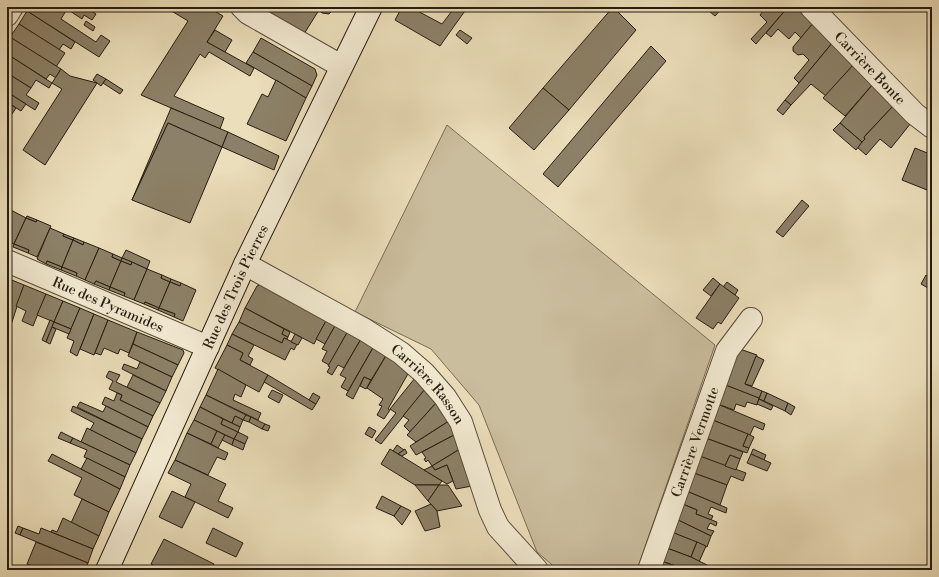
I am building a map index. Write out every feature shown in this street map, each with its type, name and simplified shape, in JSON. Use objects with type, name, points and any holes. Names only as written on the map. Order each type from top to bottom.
[{"type":"street","points":[[7,15],[12,7]]},
{"type":"street","points":[[242,7],[248,13],[341,66]]},
{"type":"street","name":"Rue des Trois Pierres","points":[[107,570],[245,264],[371,7]]},
{"type":"street","name":"Carrière Bonte","points":[[811,7],[915,114],[932,127]]},
{"type":"street","name":"Rue des Pyramides","points":[[7,261],[208,347]]},
{"type":"street","name":"Carrière Rasson","points":[[245,264],[365,330],[401,353],[424,373],[445,397],[460,422],[490,510],[498,527],[537,570]]},
{"type":"street","name":"Carrière Vermotte","points":[[649,570],[727,351],[751,319]]},
{"type":"shaded area","points":[[447,125],[715,345],[637,570],[558,570],[537,552],[479,405],[431,349],[355,312]]},
{"type":"building","points":[[30,7],[64,7],[67,9],[61,19],[96,42],[101,35],[110,41],[99,57],[27,11]]},
{"type":"building","points":[[64,7],[86,7],[96,14],[92,20],[84,15],[82,19]]},
{"type":"building","points":[[165,7],[212,7],[213,10],[223,16],[207,42],[254,68],[250,76],[209,52],[205,58],[200,54],[174,96],[224,118],[220,129],[141,95],[188,21]]},
{"type":"building","points":[[265,7],[335,7],[329,14],[322,13],[319,10],[304,34],[267,11]]},
{"type":"building","points":[[402,7],[410,7],[442,24],[455,7],[467,8],[440,46],[395,20]]},
{"type":"building","points":[[613,7],[636,30],[569,110],[543,88]]},
{"type":"building","points":[[712,7],[723,7],[715,16],[709,11]]},
{"type":"building","points":[[766,7],[788,7],[756,44],[751,39],[767,22],[760,15]]},
{"type":"building","points":[[788,7],[799,7],[814,22],[801,38],[795,32],[789,39],[778,29],[771,37],[766,33]]},
{"type":"building","points":[[27,11],[75,42],[71,49],[63,44],[59,50],[19,24]]},
{"type":"building","points":[[86,21],[95,27],[93,31],[84,25]]},
{"type":"building","points":[[814,22],[833,42],[799,83],[794,78],[809,60],[803,54],[798,55],[793,51],[793,47]]},
{"type":"building","points":[[19,24],[65,53],[56,67],[10,37]]},
{"type":"building","points":[[215,30],[232,40],[225,52],[207,42]]},
{"type":"building","points":[[460,30],[472,38],[467,44],[456,35]]},
{"type":"building","points":[[10,37],[61,69],[56,78],[50,74],[46,79],[7,54],[7,42]]},
{"type":"building","points":[[261,38],[315,69],[317,75],[312,86],[253,52]]},
{"type":"building","points":[[833,42],[854,64],[826,96],[811,84],[791,105],[785,100]]},
{"type":"building","points":[[651,46],[666,61],[558,187],[543,174]]},
{"type":"building","points":[[253,52],[312,86],[306,98],[246,63]]},
{"type":"building","points":[[7,54],[52,83],[49,88],[36,80],[31,88],[7,73]]},
{"type":"building","points":[[854,64],[873,84],[845,116],[823,98]]},
{"type":"building","points":[[61,69],[70,76],[97,83],[45,165],[23,150],[62,89],[52,83]]},
{"type":"building","points":[[7,73],[31,88],[26,95],[39,103],[35,110],[7,92]]},
{"type":"building","points":[[97,74],[106,79],[101,86],[93,80]]},
{"type":"building","points":[[106,79],[123,90],[120,94],[103,83]]},
{"type":"building","points":[[276,80],[306,98],[286,141],[247,124],[262,94],[268,97]]},
{"type":"building","points":[[873,84],[894,105],[864,137],[865,139],[862,142],[840,123]]},
{"type":"building","points":[[543,88],[569,110],[534,150],[509,128]]},
{"type":"building","points":[[7,92],[26,104],[21,111],[7,102]]},
{"type":"building","points":[[785,100],[791,105],[783,115],[777,110]]},
{"type":"building","points":[[7,102],[16,108],[12,114],[7,111]]},
{"type":"building","points":[[894,105],[911,123],[891,148],[880,139],[866,155],[857,147],[865,139],[864,137]]},
{"type":"building","points":[[171,108],[228,132],[222,147],[168,123],[132,200]]},
{"type":"building","points":[[168,123],[222,147],[190,223],[132,200]]},
{"type":"building","points":[[840,123],[862,142],[856,150],[833,130]]},
{"type":"building","points":[[228,132],[279,156],[274,170],[222,147]]},
{"type":"building","points":[[915,148],[932,155],[932,192],[902,180]]},
{"type":"building","points":[[802,200],[809,206],[783,237],[776,232]]},
{"type":"building","points":[[7,208],[26,218],[14,244],[7,241]]},
{"type":"building","points":[[27,216],[37,220],[36,222],[26,218]]},
{"type":"building","points":[[26,218],[36,222],[37,220],[51,226],[37,257],[28,253],[29,250],[14,244]]},
{"type":"building","points":[[50,228],[73,240],[62,267],[47,261],[46,264],[37,259]]},
{"type":"building","points":[[64,234],[74,238],[73,240],[63,236]]},
{"type":"building","points":[[74,238],[84,242],[83,245],[73,240]]},
{"type":"building","points":[[73,240],[83,245],[84,242],[99,248],[85,280],[76,276],[77,273],[62,267]]},
{"type":"building","points":[[14,244],[29,250],[28,253],[13,247]]},
{"type":"building","points":[[99,248],[113,254],[112,257],[121,261],[110,287],[96,281],[94,284],[85,280]]},
{"type":"building","points":[[126,250],[150,261],[147,269],[122,258]]},
{"type":"building","points":[[113,254],[122,258],[121,261],[112,257]]},
{"type":"building","points":[[122,258],[132,262],[131,265],[121,261]]},
{"type":"building","points":[[47,261],[62,267],[61,270],[46,264]]},
{"type":"building","points":[[121,261],[131,265],[132,262],[147,269],[134,300],[124,296],[125,293],[110,287]]},
{"type":"building","points":[[62,267],[77,273],[76,276],[61,270]]},
{"type":"building","points":[[147,269],[162,275],[161,278],[170,282],[159,308],[145,302],[144,304],[134,300]]},
{"type":"building","points":[[162,275],[171,279],[170,282],[161,278]]},
{"type":"building","points":[[926,275],[932,279],[928,288],[921,284]]},
{"type":"building","points":[[7,278],[24,285],[11,325],[7,324]]},
{"type":"building","points":[[713,278],[720,284],[711,296],[703,290]]},
{"type":"building","points":[[171,279],[181,283],[180,286],[170,282]]},
{"type":"building","points":[[96,281],[110,287],[109,290],[94,284]]},
{"type":"building","points":[[170,282],[180,286],[181,283],[196,290],[183,321],[174,317],[175,314],[159,308]]},
{"type":"building","points":[[727,282],[738,290],[735,295],[723,287]]},
{"type":"building","points":[[263,284],[327,319],[314,344],[245,308],[257,286]]},
{"type":"building","points":[[720,284],[739,298],[721,324],[718,322],[713,329],[696,318]]},
{"type":"building","points":[[24,285],[46,294],[33,326],[22,321],[26,311],[16,306]]},
{"type":"building","points":[[110,287],[125,293],[124,296],[109,290]]},
{"type":"building","points":[[46,294],[63,301],[54,322],[37,315]]},
{"type":"building","points":[[63,301],[80,308],[71,329],[54,322]]},
{"type":"building","points":[[145,302],[159,308],[158,310],[144,304]]},
{"type":"building","points":[[80,308],[94,314],[77,356],[70,352],[74,341],[67,338]]},
{"type":"building","points":[[159,308],[175,314],[174,317],[158,310]]},
{"type":"building","points":[[245,308],[284,329],[282,334],[288,337],[287,339],[284,338],[282,343],[239,322]]},
{"type":"building","points":[[94,314],[108,320],[94,355],[80,349]]},
{"type":"building","points":[[327,319],[336,324],[325,344],[316,339]]},
{"type":"building","points":[[50,320],[54,322],[46,342],[42,340]]},
{"type":"building","points":[[108,320],[137,332],[129,353],[120,349],[118,354],[104,348],[101,355],[95,353]]},
{"type":"building","points":[[54,322],[71,329],[69,334],[52,327]]},
{"type":"building","points":[[239,322],[282,343],[284,338],[297,344],[294,350],[291,348],[285,360],[232,334]]},
{"type":"building","points":[[336,324],[348,331],[329,365],[322,361],[327,351],[322,349]]},
{"type":"building","points":[[52,327],[56,329],[50,344],[46,342]]},
{"type":"building","points":[[284,329],[290,332],[288,337],[282,334]]},
{"type":"building","points":[[348,331],[361,339],[344,368],[338,365],[332,375],[327,372],[330,367],[328,366]]},
{"type":"building","points":[[137,332],[183,350],[184,353],[178,365],[133,344]]},
{"type":"building","points":[[232,334],[254,345],[248,356],[253,359],[250,365],[240,360],[243,353],[227,345]]},
{"type":"building","points":[[295,334],[302,338],[298,345],[291,342]]},
{"type":"building","points":[[361,339],[374,346],[348,391],[341,387],[346,378],[340,375]]},
{"type":"building","points":[[133,344],[178,365],[172,377],[128,356]]},
{"type":"building","points":[[227,345],[243,353],[240,360],[268,375],[259,392],[215,368]]},
{"type":"building","points":[[374,346],[387,354],[371,380],[364,377],[353,399],[346,395]]},
{"type":"building","points":[[737,348],[757,355],[745,384],[762,391],[759,399],[723,384]]},
{"type":"building","points":[[387,354],[409,372],[384,419],[377,415],[382,406],[379,405],[383,399],[367,388]]},
{"type":"building","points":[[756,356],[764,360],[752,386],[745,384]]},
{"type":"building","points":[[140,362],[172,377],[166,391],[122,369],[124,364],[137,369]]},
{"type":"building","points":[[218,369],[246,385],[241,397],[235,394],[233,400],[261,413],[258,420],[206,395]]},
{"type":"building","points":[[109,371],[120,375],[116,382],[160,403],[153,416],[120,400],[122,395],[109,389],[113,381],[106,377]]},
{"type":"building","points":[[133,375],[166,391],[160,403],[127,387]]},
{"type":"building","points":[[268,375],[316,404],[312,410],[264,382]]},
{"type":"building","points":[[364,377],[371,380],[366,389],[360,386]]},
{"type":"building","points":[[415,378],[425,389],[381,444],[375,440],[396,413],[390,409]]},
{"type":"building","points":[[723,384],[759,398],[757,405],[747,402],[745,407],[736,404],[734,410],[715,403]]},
{"type":"building","points":[[425,389],[436,403],[410,432],[404,426],[409,420],[403,416]]},
{"type":"building","points":[[272,390],[283,395],[279,403],[268,397]]},
{"type":"building","points":[[762,391],[767,393],[764,401],[759,399]]},
{"type":"building","points":[[117,393],[122,395],[120,400],[153,416],[148,427],[102,404],[105,397],[114,401]]},
{"type":"building","points":[[313,393],[320,397],[316,404],[309,400]]},
{"type":"building","points":[[767,393],[788,403],[785,411],[764,401]]},
{"type":"building","points":[[206,395],[246,415],[243,420],[235,416],[232,423],[200,407]]},
{"type":"building","points":[[759,399],[773,406],[771,410],[757,404]]},
{"type":"building","points":[[80,402],[103,412],[106,406],[148,427],[142,439],[77,407]]},
{"type":"building","points":[[436,403],[449,421],[416,442],[407,435]]},
{"type":"building","points":[[715,403],[765,424],[763,430],[754,426],[750,435],[710,419]]},
{"type":"building","points":[[788,403],[795,407],[791,415],[785,411]]},
{"type":"building","points":[[73,406],[142,439],[136,453],[90,430],[94,423],[71,411]]},
{"type":"building","points":[[200,407],[223,419],[221,424],[238,432],[234,439],[194,420]]},
{"type":"building","points":[[246,415],[251,417],[249,422],[243,420]]},
{"type":"building","points":[[235,416],[243,420],[240,427],[232,423]]},
{"type":"building","points":[[251,417],[265,424],[262,429],[249,422]]},
{"type":"building","points":[[223,419],[240,427],[238,432],[221,424]]},
{"type":"building","points":[[710,419],[748,434],[743,446],[749,448],[747,453],[703,437]]},
{"type":"building","points":[[194,420],[217,431],[211,444],[187,433]]},
{"type":"building","points":[[449,421],[454,435],[416,455],[410,446]]},
{"type":"building","points":[[265,424],[270,426],[268,431],[262,429]]},
{"type":"building","points":[[369,427],[376,431],[372,438],[365,434]]},
{"type":"building","points":[[87,428],[136,453],[130,465],[81,442]]},
{"type":"building","points":[[217,431],[225,435],[218,448],[211,444]]},
{"type":"building","points":[[61,432],[73,438],[70,443],[58,438]]},
{"type":"building","points":[[238,432],[248,437],[245,444],[234,439]]},
{"type":"building","points":[[187,433],[228,453],[225,460],[217,457],[208,475],[175,460]]},
{"type":"building","points":[[748,434],[754,437],[749,448],[743,446]]},
{"type":"building","points":[[225,435],[234,439],[232,445],[222,440]]},
{"type":"building","points":[[454,435],[460,449],[432,466],[428,460],[426,462],[424,459],[426,458],[422,452]]},
{"type":"building","points":[[703,437],[743,452],[740,459],[730,455],[725,466],[697,455]]},
{"type":"building","points":[[73,438],[130,465],[125,477],[84,457],[87,450],[70,443]]},
{"type":"building","points":[[234,439],[245,444],[243,450],[232,445]]},
{"type":"building","points":[[397,445],[404,450],[398,454],[393,451]]},
{"type":"building","points":[[390,449],[442,481],[439,485],[415,485],[381,464]]},
{"type":"building","points":[[405,449],[407,453],[402,456],[398,454]]},
{"type":"building","points":[[460,449],[472,486],[456,489],[447,465],[435,470],[432,466]]},
{"type":"building","points":[[753,449],[766,455],[764,460],[751,454]]},
{"type":"building","points":[[52,454],[120,489],[109,512],[74,495],[82,478],[48,461]]},
{"type":"building","points":[[751,454],[771,463],[767,471],[747,463]]},
{"type":"building","points":[[697,455],[746,473],[743,481],[731,476],[727,485],[691,472]]},
{"type":"building","points":[[730,455],[740,459],[736,470],[725,466]]},
{"type":"building","points":[[87,458],[125,477],[120,489],[81,469]]},
{"type":"building","points":[[175,460],[226,484],[218,501],[233,508],[228,518],[185,497],[191,484],[168,473]]},
{"type":"building","points":[[447,465],[453,481],[447,484],[424,470],[432,466],[435,470]]},
{"type":"building","points":[[691,472],[727,485],[720,505],[684,490]]},
{"type":"building","points":[[415,485],[439,485],[428,501]]},
{"type":"building","points":[[439,485],[448,485],[462,506],[437,511],[428,501]]},
{"type":"building","points":[[684,490],[727,508],[726,513],[711,507],[708,514],[713,516],[711,520],[696,514],[697,510],[680,503]]},
{"type":"building","points":[[172,491],[195,502],[182,528],[159,517]]},
{"type":"building","points":[[382,496],[401,506],[394,516],[376,508]]},
{"type":"building","points":[[82,499],[109,512],[99,536],[71,523]]},
{"type":"building","points":[[680,503],[697,510],[696,514],[717,522],[716,526],[710,523],[707,529],[714,531],[711,536],[674,518]]},
{"type":"building","points":[[431,504],[437,511],[440,527],[425,531],[415,511]]},
{"type":"building","points":[[401,506],[411,511],[402,525],[394,516]]},
{"type":"building","points":[[63,518],[99,536],[93,549],[51,532],[52,530],[57,532]]},
{"type":"building","points":[[674,518],[711,536],[707,547],[669,531]]},
{"type":"building","points":[[18,526],[23,528],[20,535],[15,533]]},
{"type":"building","points":[[23,528],[39,534],[41,528],[93,549],[88,563],[20,535]]},
{"type":"building","points":[[213,528],[243,543],[236,557],[206,543]]},
{"type":"building","points":[[669,531],[697,542],[691,557],[664,547]]},
{"type":"building","points":[[164,539],[214,564],[212,570],[163,570],[151,564]]},
{"type":"building","points":[[36,542],[88,563],[85,570],[41,570],[27,564]]},
{"type":"building","points":[[697,542],[706,546],[699,562],[691,557]]},
{"type":"building","points":[[664,547],[691,557],[713,568],[712,570],[686,570],[659,560]]},
{"type":"building","points":[[659,560],[686,570],[655,570]]}]
